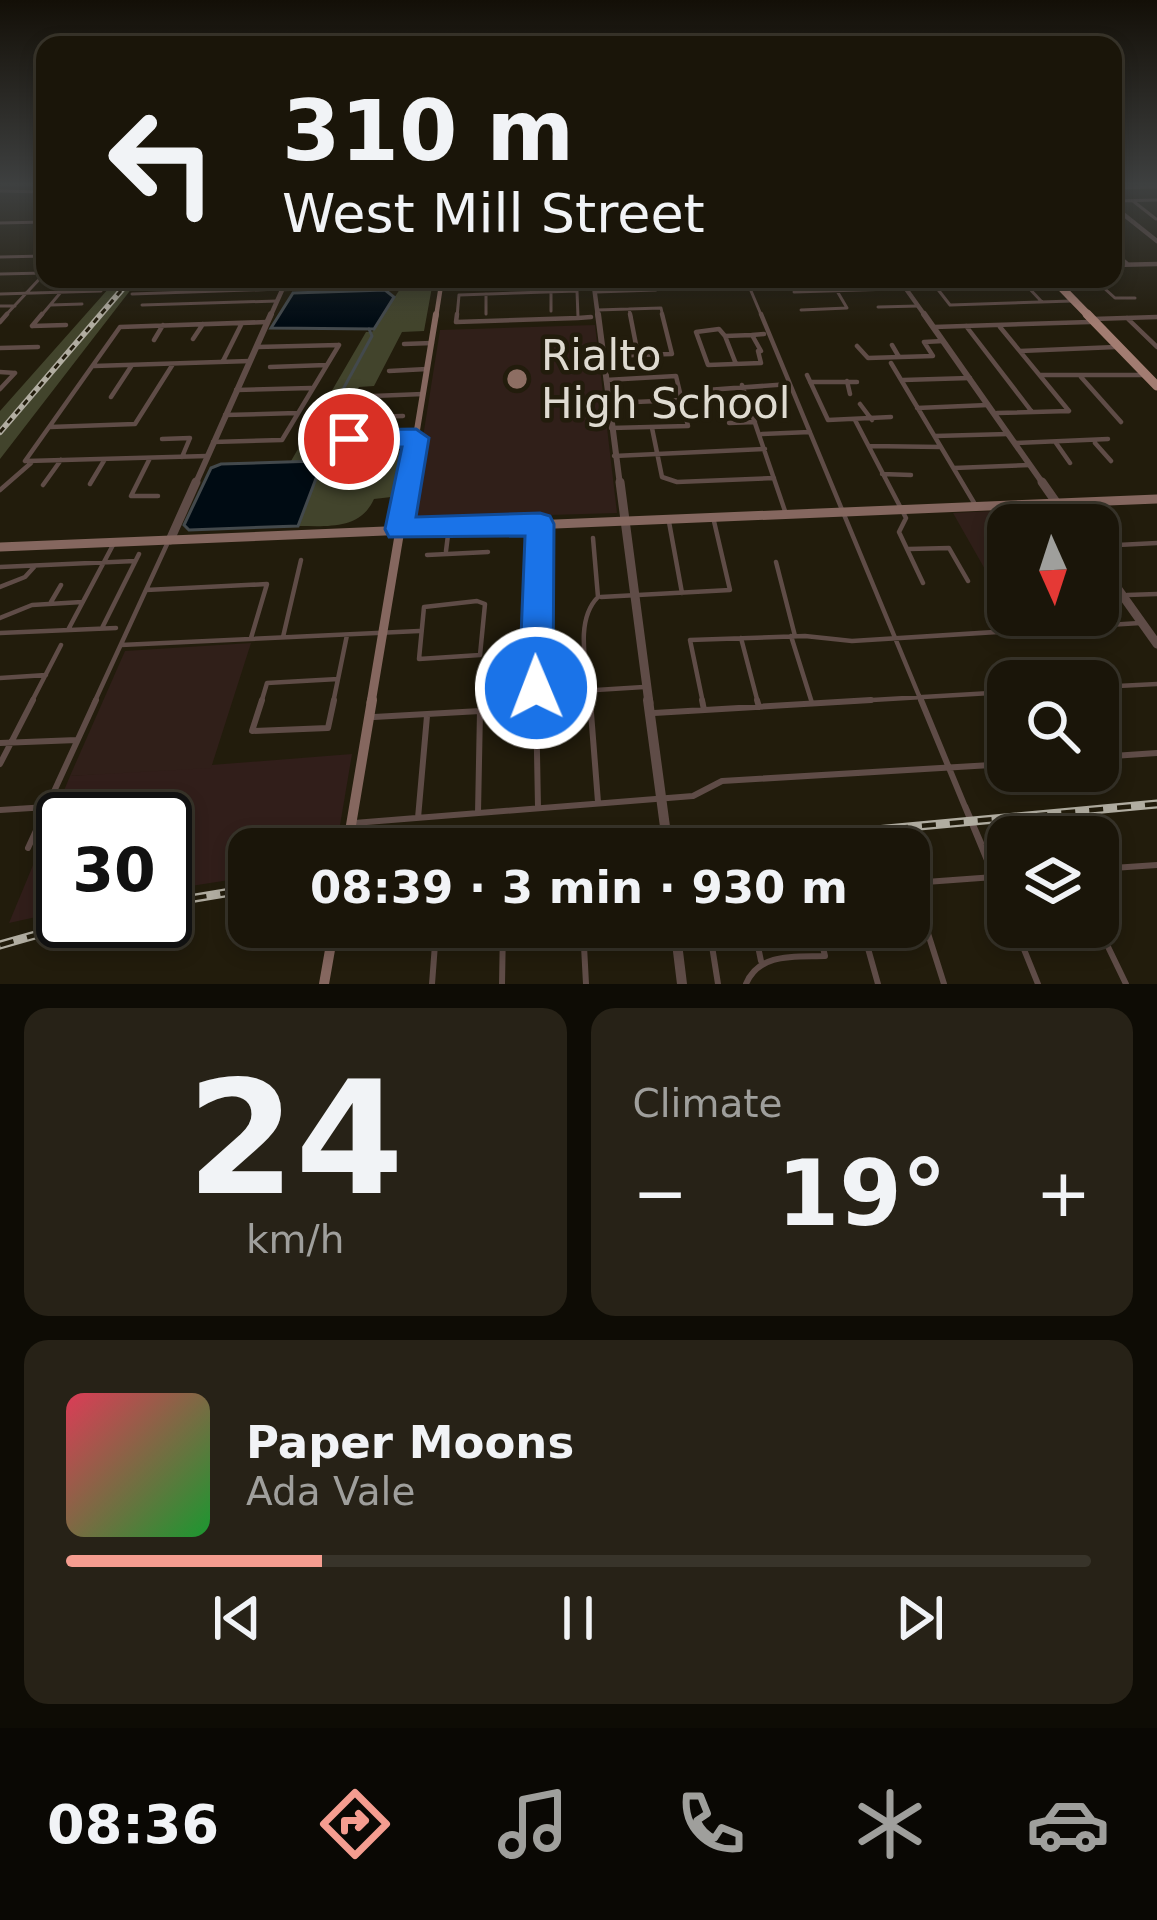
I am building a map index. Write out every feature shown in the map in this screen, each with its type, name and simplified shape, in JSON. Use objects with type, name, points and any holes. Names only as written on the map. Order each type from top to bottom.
[{"type":"main road","points":[[351,828],[440,288]]},
{"type":"main road","points":[[1063,288],[1154,381]]},
{"type":"main road","points":[[0,547],[1157,499]]},
{"type":"main road","points":[[324,984],[330,948]]},
{"type":"street","points":[[0,257],[36,256]]},
{"type":"street","points":[[1122,259],[1128,264]]},
{"type":"street","points":[[1122,264],[1157,264]]},
{"type":"street","points":[[0,274],[36,273]]},
{"type":"street","points":[[0,322],[36,283]]},
{"type":"street","points":[[65,288],[32,326],[66,325]]},
{"type":"street","points":[[202,292],[205,288]]},
{"type":"street","points":[[132,294],[296,288]]},
{"type":"street","points":[[512,288],[512,293]]},
{"type":"street","points":[[594,288],[594,314],[664,828]]},
{"type":"street","points":[[736,365],[719,329],[696,332],[708,365],[736,365],[761,363],[767,351],[749,288]]},
{"type":"street","points":[[801,310],[847,308],[835,288]]},
{"type":"street","points":[[794,292],[906,288],[1056,502]]},
{"type":"street","points":[[937,288],[950,305],[1075,301]]},
{"type":"street","points":[[1029,288],[1042,302]]},
{"type":"street","points":[[1104,288],[1115,298],[1135,298]]},
{"type":"street","points":[[53,792],[282,289]]},
{"type":"street","points":[[595,292],[656,290]]},
{"type":"street","points":[[0,294],[101,291]]},
{"type":"street","points":[[578,318],[577,291],[512,293],[459,295],[456,322],[578,318],[661,308],[672,354],[603,356]]},
{"type":"street","points":[[551,292],[551,311]]},
{"type":"street","points":[[150,293],[142,305],[277,301]]},
{"type":"street","points":[[486,294],[486,314]]},
{"type":"street","points":[[50,305],[82,304]]},
{"type":"street","points":[[0,306],[15,306]]},
{"type":"street","points":[[878,307],[918,306]]},
{"type":"street","points":[[629,310],[638,355]]},
{"type":"street","points":[[933,327],[1157,317]]},
{"type":"street","points":[[1126,318],[1157,347]]},
{"type":"street","points":[[223,361],[242,322]]},
{"type":"street","points":[[0,490],[29,461],[120,327],[266,322]]},
{"type":"street","points":[[194,339],[203,324]]},
{"type":"street","points":[[917,407],[1069,411],[998,324]]},
{"type":"street","points":[[154,340],[163,325]]},
{"type":"street","points":[[966,325],[1032,412]]},
{"type":"street","points":[[725,336],[764,334]]},
{"type":"street","points":[[752,335],[790,384],[987,859]]},
{"type":"street","points":[[857,346],[868,358],[933,356],[924,342],[943,341]]},
{"type":"street","points":[[404,344],[432,343]]},
{"type":"street","points":[[213,442],[282,440],[339,345],[257,347]]},
{"type":"street","points":[[892,345],[899,357]]},
{"type":"street","points":[[0,348],[38,347]]},
{"type":"street","points":[[1020,351],[1122,347]]},
{"type":"street","points":[[92,366],[250,361]]},
{"type":"street","points":[[891,363],[976,506]]},
{"type":"street","points":[[50,427],[135,424],[173,364]]},
{"type":"street","points":[[111,397],[132,365]]},
{"type":"street","points":[[270,367],[326,365]]},
{"type":"street","points":[[389,371],[427,369]]},
{"type":"street","points":[[0,372],[15,373],[0,388]]},
{"type":"street","points":[[1040,375],[1154,381]]},
{"type":"street","points":[[606,380],[676,376],[688,426],[610,428]]},
{"type":"street","points":[[1081,376],[1121,422]]},
{"type":"street","points":[[901,380],[970,378]]},
{"type":"street","points":[[857,382],[808,379],[828,420],[891,417]]},
{"type":"street","points":[[848,381],[850,394]]},
{"type":"street","points":[[707,390],[790,384]]},
{"type":"street","points":[[742,386],[786,514]]},
{"type":"street","points":[[236,390],[311,388]]},
{"type":"street","points":[[361,440],[371,398],[423,394]]},
{"type":"street","points":[[796,399],[817,398]]},
{"type":"street","points":[[634,402],[681,400]]},
{"type":"street","points":[[860,404],[872,419]]},
{"type":"street","points":[[225,416],[298,413]]},
{"type":"street","points":[[367,417],[403,416]]},
{"type":"street","points":[[854,420],[907,518],[898,532],[922,583]]},
{"type":"street","points":[[729,423],[755,422]]},
{"type":"street","points":[[652,427],[662,477],[677,482],[774,478]]},
{"type":"street","points":[[759,434],[810,432]]},
{"type":"street","points":[[934,436],[1008,434]]},
{"type":"street","points":[[162,439],[190,438],[182,457]]},
{"type":"street","points":[[349,439],[416,438]]},
{"type":"street","points":[[1014,442],[1108,439]]},
{"type":"street","points":[[1093,440],[1111,461]]},
{"type":"street","points":[[1055,442],[1070,463]]},
{"type":"street","points":[[868,446],[941,447]]},
{"type":"street","points":[[614,456],[765,449]]},
{"type":"street","points":[[29,461],[207,457]]},
{"type":"street","points":[[150,458],[130,496],[158,496]]},
{"type":"street","points":[[90,484],[106,459]]},
{"type":"street","points":[[43,485],[61,460]]},
{"type":"street","points":[[954,468],[1030,465]]},
{"type":"street","points":[[882,474],[911,475]]},
{"type":"street","points":[[598,802],[584,623],[587,608],[598,597],[730,590],[712,517]]},
{"type":"street","points":[[669,518],[682,593]]},
{"type":"street","points":[[538,807],[540,524]]},
{"type":"street","points":[[446,554],[449,527]]},
{"type":"street","points":[[593,538],[598,597]]},
{"type":"street","points":[[68,630],[114,542]]},
{"type":"street","points":[[1119,545],[1157,543]]},
{"type":"street","points":[[906,549],[949,548],[968,581]]},
{"type":"street","points":[[427,555],[488,552]]},
{"type":"street","points":[[0,567],[137,558],[102,628]]},
{"type":"street","points":[[283,637],[301,560]]},
{"type":"street","points":[[776,562],[812,704]]},
{"type":"street","points":[[0,587],[25,577],[36,566]]},
{"type":"street","points":[[146,590],[267,584],[251,638]]},
{"type":"street","points":[[52,602],[61,585]]},
{"type":"street","points":[[1119,590],[1157,644]]},
{"type":"street","points":[[1123,596],[1157,594]]},
{"type":"street","points":[[0,618],[52,602],[82,602]]},
{"type":"street","points":[[429,604],[485,604],[480,655],[419,659],[419,631],[429,604]]},
{"type":"street","points":[[704,710],[691,640],[896,639],[1142,622]]},
{"type":"street","points":[[0,633],[116,628]]},
{"type":"street","points":[[121,645],[419,631]]},
{"type":"street","points":[[339,679],[267,682],[252,730],[328,728],[339,679],[347,635]]},
{"type":"street","points":[[741,638],[759,707]]},
{"type":"street","points":[[0,764],[61,645]]},
{"type":"street","points":[[0,678],[46,675]]},
{"type":"street","points":[[1119,686],[1157,684]]},
{"type":"street","points":[[368,717],[480,711],[498,696],[644,687]]},
{"type":"street","points":[[648,714],[987,693]]},
{"type":"street","points":[[478,813],[480,711]]},
{"type":"street","points":[[418,818],[427,715]]},
{"type":"street","points":[[0,743],[77,740]]},
{"type":"street","points":[[1119,756],[1157,753]]},
{"type":"street","points":[[352,824],[697,795],[722,781],[987,765]]},
{"type":"street","points":[[0,810],[36,808]]},
{"type":"street","points":[[28,848],[36,830]]},
{"type":"street","points":[[1119,868],[1154,865],[1157,878]]},
{"type":"street","points":[[930,882],[987,878]]},
{"type":"street","points":[[930,940],[944,984]]},
{"type":"street","points":[[431,984],[434,948]]},
{"type":"street","points":[[502,984],[503,948]]},
{"type":"street","points":[[584,948],[586,984]]},
{"type":"street","points":[[678,948],[682,984]]},
{"type":"street","points":[[713,948],[718,984]]},
{"type":"street","points":[[758,948],[761,962]]},
{"type":"street","points":[[746,984],[749,972],[761,962],[825,956],[823,948]]},
{"type":"street","points":[[868,948],[878,984]]},
{"type":"street","points":[[1023,948],[1038,984]]},
{"type":"street","points":[[1109,948],[1126,984]]},
{"type":"shaded area","points":[[385,290],[394,297],[374,329],[271,328],[293,293]]},
{"type":"shaded area","name":"Rialto High School","points":[[595,325],[617,513],[410,519],[440,330]]},
{"type":"shaded area","points":[[317,461],[320,468],[298,526],[189,530],[184,525],[211,468]]},
{"type":"shaded area","points":[[987,511],[987,573],[953,513]]},
{"type":"shaded area","points":[[251,643],[211,768],[70,776],[125,651]]},
{"type":"shaded area","points":[[352,754],[340,828],[228,828],[228,880],[192,886],[192,792],[63,792],[70,776]]},
{"type":"shaded area","points":[[36,858],[36,917],[9,923]]},
{"type":"green space","points":[[109,288],[132,288],[0,459],[0,411]]},
{"type":"green space","points":[[432,288],[424,331],[402,332],[374,386],[359,387],[324,452],[409,450],[400,496],[374,499],[360,516],[342,524],[298,526],[320,468],[317,461],[291,461],[366,332],[372,332],[400,289]]},
{"type":"waterway","points":[[304,461],[372,336],[369,329]]},
{"type":"railway","points":[[0,432],[123,288]]},
{"type":"railway","points":[[898,828],[1157,804]]},
{"type":"railway","points":[[192,898],[228,892]]},
{"type":"railway","points":[[0,945],[36,935]]},
{"type":"place","name":"Rialto High School","points":[[517,379]]},
{"type":"route","points":[[349,439],[416,438],[400,529],[540,524],[536,688]]}]
